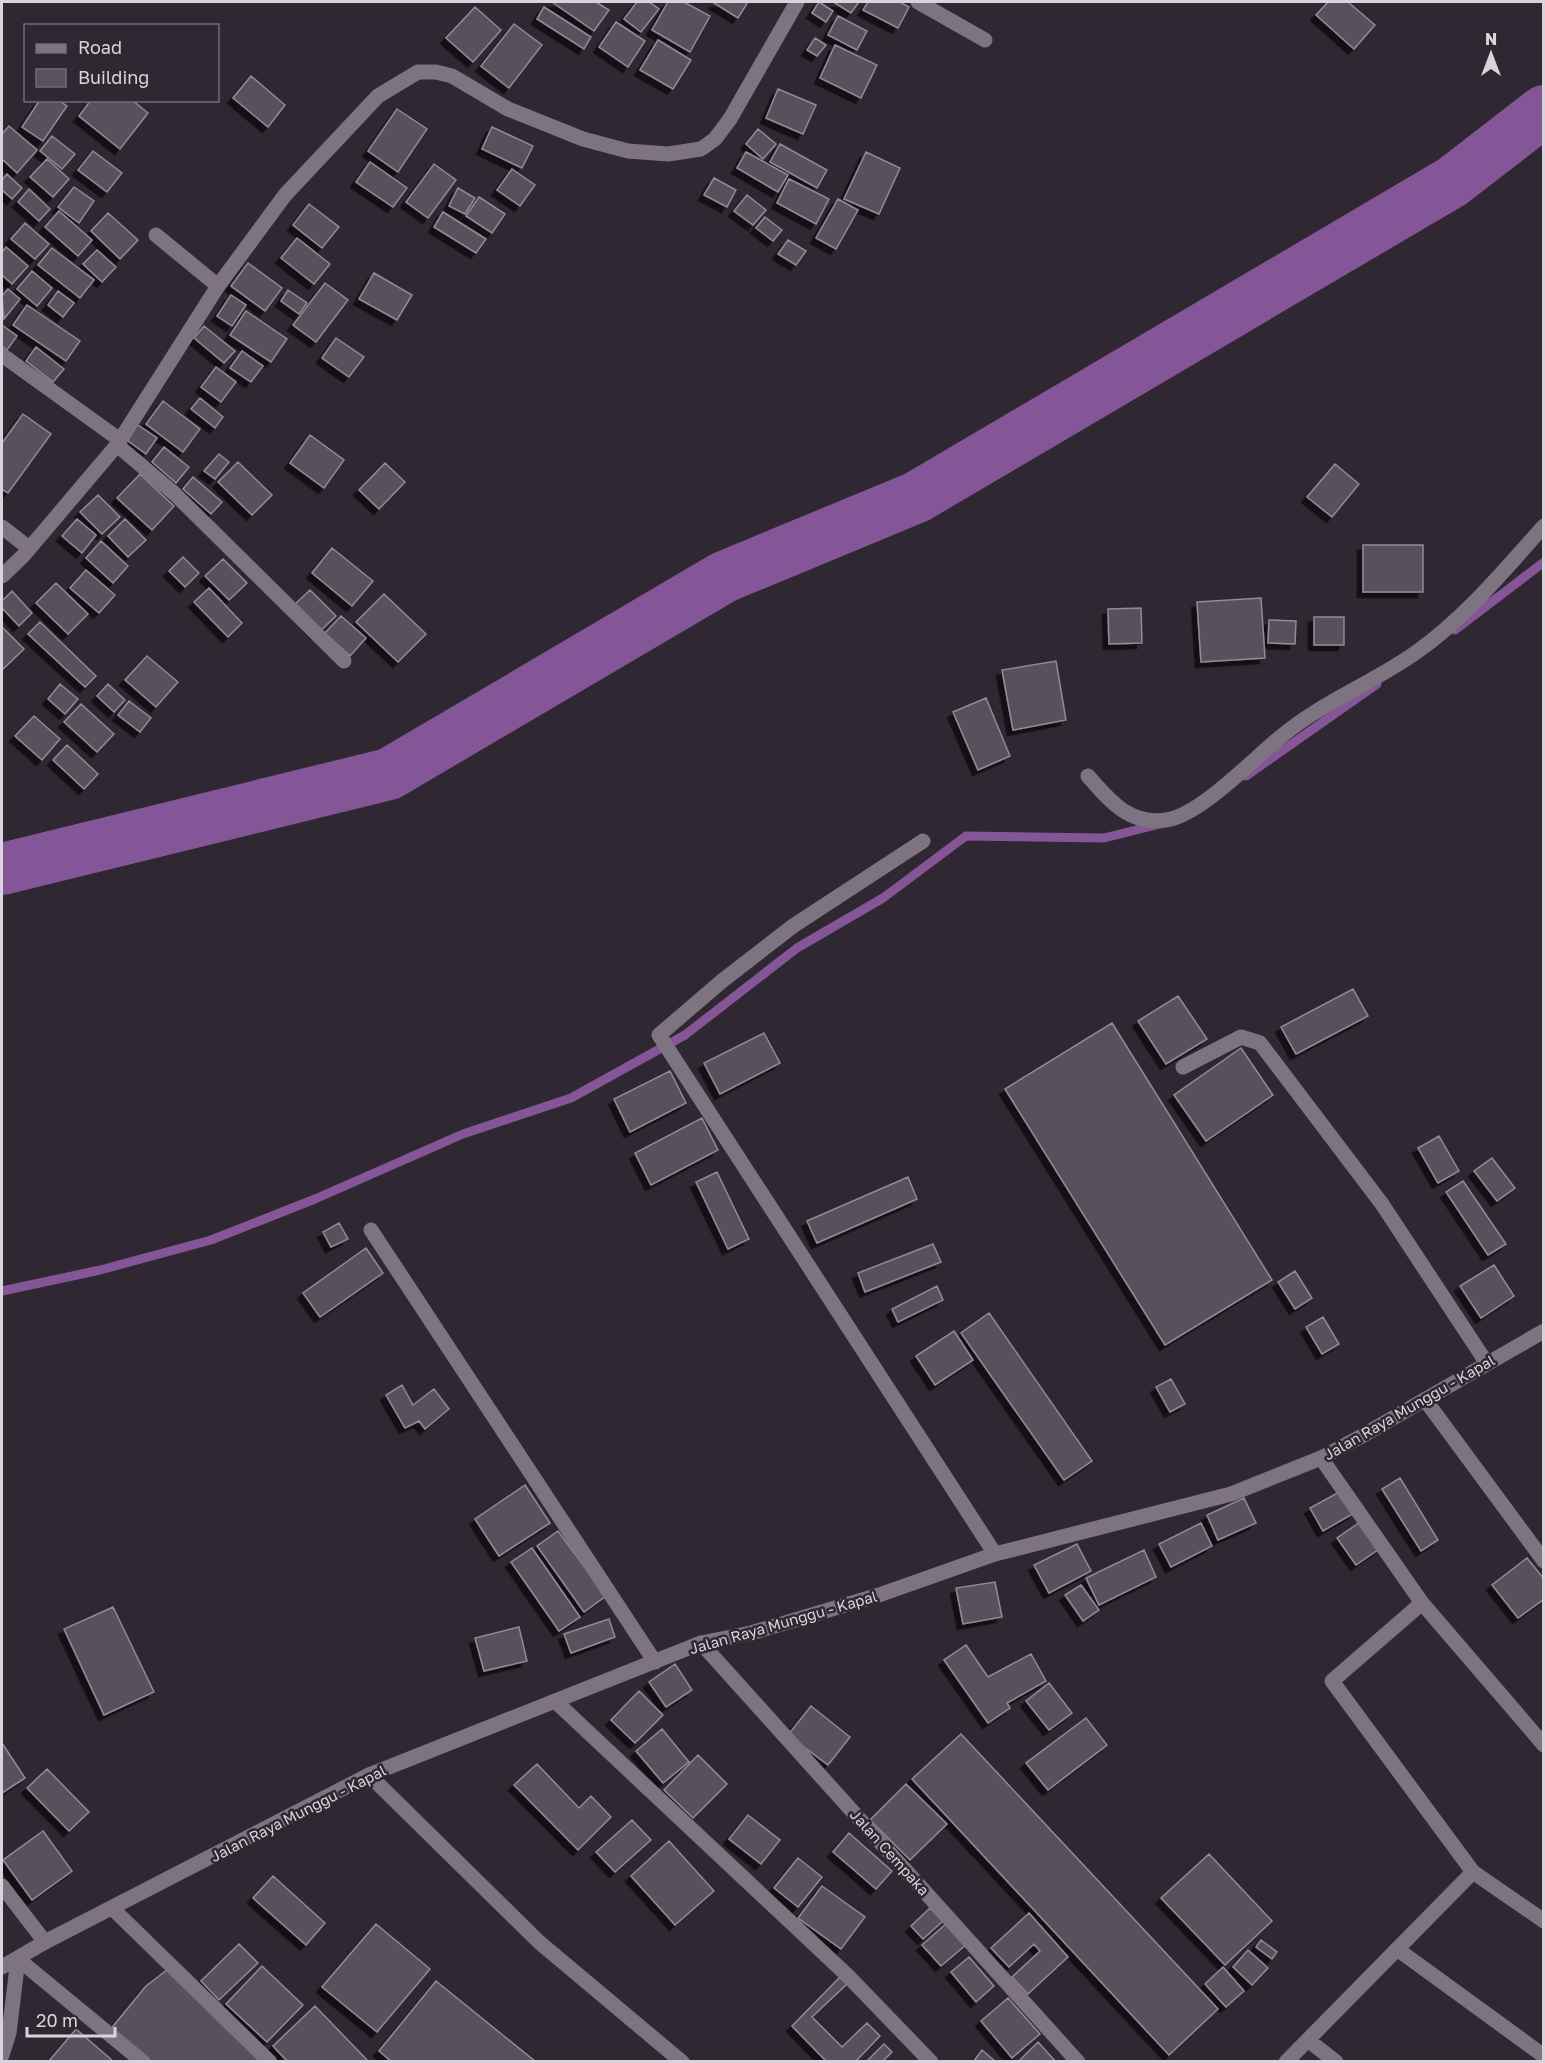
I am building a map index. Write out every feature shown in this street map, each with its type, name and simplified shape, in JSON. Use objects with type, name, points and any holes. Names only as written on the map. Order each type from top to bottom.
[{"type":"street","points":[[2,576],[29,548],[119,442],[218,286],[285,195],[378,96],[418,72],[436,72],[452,76],[508,109],[583,139],[628,151],[668,154],[701,149],[715,139],[730,119],[797,2]]},
{"type":"street","points":[[918,2],[985,40]]},
{"type":"street","points":[[156,235],[218,286]]},
{"type":"street","points":[[2,355],[119,442],[175,494],[344,662]]},
{"type":"street","points":[[1088,776],[1113,805],[1128,815],[1155,820],[1178,817],[1236,777],[1302,720],[1420,650],[1495,580],[1544,526]]},
{"type":"street","points":[[2,527],[29,548]]},
{"type":"street","points":[[923,841],[793,926],[722,981],[659,1035],[995,1554]]},
{"type":"street","points":[[1183,1067],[1242,1036],[1260,1043],[1382,1204],[1486,1362]]},
{"type":"street","points":[[371,1230],[655,1662]]},
{"type":"street","name":"Jalan Raya Munggu - Kapal","points":[[2,1967],[45,1942],[369,1774],[701,1642],[751,1633],[879,1595],[995,1554],[1231,1494],[1320,1458],[1426,1401],[1486,1362],[1544,1331]]},
{"type":"street","points":[[1426,1401],[1544,1561]]},
{"type":"street","points":[[1320,1458],[1422,1603],[1544,1745]]},
{"type":"street","points":[[1422,1603],[1332,1681],[1473,1872],[1544,1921]]},
{"type":"street","name":"Jalan Cempaka","points":[[701,1642],[1078,2061]]},
{"type":"street","points":[[555,1701],[848,1976],[930,2061]]},
{"type":"street","points":[[369,1774],[539,1942],[682,2061]]},
{"type":"street","points":[[1286,2061],[1473,1872]]},
{"type":"street","points":[[2,1886],[45,1942]]},
{"type":"street","points":[[113,1908],[270,2061]]},
{"type":"street","points":[[1397,1949],[1544,2056]]},
{"type":"street","points":[[2,2055],[9,2033],[18,1959]]},
{"type":"street","points":[[18,1959],[143,2061]]},
{"type":"street","points":[[1308,2040],[1336,2061]]},
{"type":"building","points":[[552,2],[596,2],[609,10],[594,31]]},
{"type":"building","points":[[637,2],[649,2],[659,9],[641,32],[624,19]]},
{"type":"building","points":[[668,2],[684,2],[710,16],[690,52],[652,30]]},
{"type":"building","points":[[748,2],[738,18],[714,3]]},
{"type":"building","points":[[819,2],[833,11],[826,22],[812,13]]},
{"type":"building","points":[[836,2],[859,2],[851,13]]},
{"type":"building","points":[[868,2],[900,2],[909,7],[898,28],[863,10]]},
{"type":"building","points":[[1328,2],[1348,2],[1375,25],[1354,49],[1316,15]]},
{"type":"building","points":[[475,7],[501,30],[473,62],[446,38]]},
{"type":"building","points":[[544,7],[591,37],[584,49],[537,19]]},
{"type":"building","points":[[838,16],[867,31],[857,50],[828,35]]},
{"type":"building","points":[[616,22],[645,41],[628,67],[599,47]]},
{"type":"building","points":[[514,24],[542,45],[509,88],[481,66]]},
{"type":"building","points":[[815,38],[826,45],[817,56],[807,50]]},
{"type":"building","points":[[658,40],[691,60],[673,89],[640,70]]},
{"type":"building","points":[[835,45],[877,65],[861,98],[820,78]]},
{"type":"building","points":[[251,76],[285,105],[268,127],[233,98]]},
{"type":"building","points":[[778,89],[816,105],[803,134],[766,118]]},
{"type":"building","points":[[39,102],[61,102],[67,106],[43,141],[22,127]]},
{"type":"building","points":[[90,102],[134,102],[148,113],[120,149],[79,116]]},
{"type":"building","points":[[397,109],[427,129],[398,172],[368,151]]},
{"type":"building","points":[[9,126],[37,150],[17,173],[2,159],[2,134]]},
{"type":"building","points":[[492,127],[533,146],[522,168],[482,149]]},
{"type":"building","points":[[758,129],[776,144],[763,159],[746,144]]},
{"type":"building","points":[[52,136],[75,154],[62,169],[40,151]]},
{"type":"building","points":[[780,144],[827,170],[817,188],[770,162]]},
{"type":"building","points":[[93,151],[122,173],[107,192],[78,170]]},
{"type":"building","points":[[746,152],[788,175],[778,192],[737,168]]},
{"type":"building","points":[[866,152],[900,168],[879,214],[844,199]]},
{"type":"building","points":[[47,159],[69,179],[53,197],[30,177]]},
{"type":"building","points":[[370,162],[407,188],[393,207],[356,182]]},
{"type":"building","points":[[434,164],[456,180],[428,218],[406,202]]},
{"type":"building","points":[[512,169],[535,185],[520,206],[497,190]]},
{"type":"building","points":[[7,174],[22,188],[12,199],[2,190],[2,180]]},
{"type":"building","points":[[714,178],[736,190],[727,207],[704,195]]},
{"type":"building","points":[[789,179],[829,199],[816,224],[777,203]]},
{"type":"building","points":[[74,187],[94,201],[79,223],[58,207]]},
{"type":"building","points":[[458,188],[475,198],[465,214],[449,206]]},
{"type":"building","points":[[29,189],[50,209],[39,221],[18,202]]},
{"type":"building","points":[[747,195],[766,210],[753,225],[734,211]]},
{"type":"building","points":[[479,197],[505,214],[492,233],[466,216]]},
{"type":"building","points":[[838,199],[858,210],[836,249],[816,238]]},
{"type":"building","points":[[309,204],[339,227],[322,248],[293,225]]},
{"type":"building","points":[[59,211],[92,240],[78,256],[45,227]]},
{"type":"building","points":[[443,212],[486,239],[476,253],[434,227]]},
{"type":"building","points":[[108,213],[138,240],[120,259],[91,231]]},
{"type":"building","points":[[765,217],[782,230],[773,241],[756,228]]},
{"type":"building","points":[[25,223],[49,244],[35,259],[11,239]]},
{"type":"building","points":[[297,238],[330,264],[314,284],[281,258]]},
{"type":"building","points":[[788,240],[806,251],[796,265],[778,254]]},
{"type":"building","points":[[6,247],[28,266],[12,284],[2,275],[2,252]]},
{"type":"building","points":[[52,248],[94,280],[80,298],[38,265]]},
{"type":"building","points":[[97,250],[116,267],[102,282],[83,264]]},
{"type":"building","points":[[248,263],[282,288],[265,311],[231,286]]},
{"type":"building","points":[[32,271],[52,288],[37,306],[17,289]]},
{"type":"building","points":[[374,273],[412,295],[397,320],[359,299]]},
{"type":"building","points":[[325,283],[348,300],[316,342],[293,325]]},
{"type":"building","points":[[8,289],[20,299],[4,319],[2,296]]},
{"type":"building","points":[[288,290],[307,303],[299,314],[281,301]]},
{"type":"building","points":[[58,291],[74,303],[63,317],[48,305]]},
{"type":"building","points":[[231,295],[246,305],[232,326],[217,316]]},
{"type":"building","points":[[27,305],[80,341],[66,361],[13,325]]},
{"type":"building","points":[[246,311],[287,339],[271,362],[230,335]]},
{"type":"building","points":[[2,325],[17,336],[7,350],[2,346]]},
{"type":"building","points":[[204,326],[235,351],[224,363],[194,338]]},
{"type":"building","points":[[336,338],[364,357],[349,377],[322,358]]},
{"type":"building","points":[[36,347],[64,369],[53,382],[26,361]]},
{"type":"building","points":[[242,351],[263,366],[251,382],[230,368]]},
{"type":"building","points":[[216,367],[236,382],[221,402],[201,387]]},
{"type":"building","points":[[200,398],[223,417],[215,428],[191,409]]},
{"type":"building","points":[[163,401],[200,429],[183,452],[146,424]]},
{"type":"building","points":[[23,414],[51,434],[8,493],[2,489],[2,443]]},
{"type":"building","points":[[135,423],[157,438],[146,454],[124,438]]},
{"type":"building","points":[[310,435],[344,460],[324,488],[290,463]]},
{"type":"building","points":[[164,447],[189,467],[176,483],[152,462]]},
{"type":"building","points":[[219,454],[229,462],[215,479],[204,471]]},
{"type":"building","points":[[238,462],[272,495],[252,515],[218,482]]},
{"type":"building","points":[[385,463],[405,482],[379,509],[359,490]]},
{"type":"building","points":[[1335,464],[1359,484],[1332,517],[1307,497]]},
{"type":"building","points":[[140,474],[174,506],[152,530],[117,498]]},
{"type":"building","points":[[193,477],[222,502],[211,514],[183,489]]},
{"type":"building","points":[[98,495],[120,517],[102,534],[80,512]]},
{"type":"building","points":[[77,519],[96,535],[82,553],[62,536]]},
{"type":"building","points":[[125,519],[146,540],[128,557],[108,536]]},
{"type":"building","points":[[101,541],[128,566],[113,583],[86,558]]},
{"type":"building","points":[[1363,545],[1423,545],[1423,592],[1363,592]]},
{"type":"building","points":[[332,548],[373,581],[352,606],[312,573]]},
{"type":"building","points":[[183,557],[199,573],[185,587],[169,571]]},
{"type":"building","points":[[223,559],[247,583],[229,600],[205,576]]},
{"type":"building","points":[[86,570],[115,595],[99,613],[70,588]]},
{"type":"building","points":[[56,583],[88,614],[68,634],[36,603]]},
{"type":"building","points":[[209,588],[242,623],[228,637],[194,602]]},
{"type":"building","points":[[310,590],[336,616],[317,634],[292,607]]},
{"type":"building","points":[[12,591],[32,613],[19,626],[2,608],[2,601]]},
{"type":"building","points":[[384,594],[426,634],[398,662],[356,622]]},
{"type":"building","points":[[1261,598],[1265,658],[1201,662],[1197,602]]},
{"type":"building","points":[[1141,608],[1142,643],[1109,644],[1108,609]]},
{"type":"building","points":[[341,616],[366,638],[350,656],[325,633]]},
{"type":"building","points":[[1314,617],[1344,617],[1344,645],[1314,645]]},
{"type":"building","points":[[1269,620],[1296,621],[1295,644],[1268,643]]},
{"type":"building","points":[[40,622],[96,676],[85,687],[28,634]]},
{"type":"building","points":[[2,627],[24,649],[2,670]]},
{"type":"building","points":[[147,656],[178,682],[156,707],[125,680]]},
{"type":"building","points":[[1056,661],[1066,720],[1013,730],[1002,670]]},
{"type":"building","points":[[60,684],[78,699],[65,714],[48,699]]},
{"type":"building","points":[[108,684],[125,700],[114,712],[97,696]]},
{"type":"building","points":[[986,698],[1010,756],[978,770],[953,712]]},
{"type":"building","points":[[129,701],[151,718],[140,732],[118,715]]},
{"type":"building","points":[[81,704],[114,734],[97,752],[64,722]]},
{"type":"building","points":[[34,716],[60,739],[42,760],[15,736]]},
{"type":"building","points":[[67,745],[98,774],[84,789],[53,760]]},
{"type":"building","points":[[1353,989],[1368,1016],[1296,1054],[1281,1027]]},
{"type":"building","points":[[1178,996],[1207,1039],[1166,1064],[1138,1021]]},
{"type":"building","points":[[1112,1023],[1272,1280],[1165,1345],[1005,1089]]},
{"type":"building","points":[[764,1033],[780,1063],[720,1094],[704,1063]]},
{"type":"building","points":[[1241,1048],[1273,1095],[1206,1141],[1174,1095]]},
{"type":"building","points":[[670,1071],[686,1103],[630,1132],[614,1099]]},
{"type":"building","points":[[702,1118],[718,1150],[651,1185],[635,1153]]},
{"type":"building","points":[[1439,1136],[1459,1171],[1438,1183],[1418,1148]]},
{"type":"building","points":[[1492,1158],[1515,1188],[1497,1201],[1474,1171]]},
{"type":"building","points":[[717,1172],[749,1239],[728,1249],[696,1182]]},
{"type":"building","points":[[908,1177],[917,1199],[817,1243],[807,1221]]},
{"type":"building","points":[[1463,1181],[1506,1244],[1488,1255],[1446,1192]]},
{"type":"building","points":[[339,1223],[348,1239],[331,1247],[323,1232]]},
{"type":"building","points":[[933,1244],[941,1262],[865,1292],[858,1273]]},
{"type":"building","points":[[366,1248],[383,1273],[320,1317],[303,1293]]},
{"type":"building","points":[[1494,1265],[1514,1296],[1481,1318],[1460,1286]]},
{"type":"building","points":[[1295,1271],[1312,1298],[1295,1309],[1278,1282]]},
{"type":"building","points":[[937,1286],[943,1300],[898,1322],[892,1309]]},
{"type":"building","points":[[989,1313],[1092,1461],[1064,1480],[961,1333]]},
{"type":"building","points":[[1323,1317],[1339,1344],[1322,1354],[1306,1327]]},
{"type":"building","points":[[954,1331],[973,1360],[935,1385],[916,1356]]},
{"type":"building","points":[[1171,1379],[1185,1404],[1170,1412],[1156,1387]]},
{"type":"building","points":[[402,1385],[413,1405],[434,1389],[449,1409],[425,1429],[419,1421],[405,1428],[386,1395]]},
{"type":"building","points":[[1400,1478],[1438,1540],[1421,1551],[1382,1489]]},
{"type":"building","points":[[525,1485],[550,1523],[499,1556],[475,1519]]},
{"type":"building","points":[[1341,1491],[1354,1513],[1323,1531],[1310,1508]]},
{"type":"building","points":[[1244,1498],[1256,1523],[1218,1540],[1207,1515]]},
{"type":"building","points":[[1360,1522],[1379,1549],[1356,1565],[1337,1538]]},
{"type":"building","points":[[1201,1523],[1212,1546],[1171,1567],[1159,1544]]},
{"type":"building","points":[[558,1531],[606,1596],[584,1612],[537,1546]]},
{"type":"building","points":[[1077,1544],[1091,1571],[1049,1593],[1034,1565]]},
{"type":"building","points":[[532,1548],[580,1617],[559,1631],[511,1562]]},
{"type":"building","points":[[1144,1550],[1156,1577],[1099,1605],[1086,1578]]},
{"type":"building","points":[[1527,1558],[1544,1579],[1544,1599],[1518,1618],[1492,1585]]},
{"type":"building","points":[[995,1582],[1002,1617],[963,1624],[956,1588]]},
{"type":"building","points":[[1081,1585],[1099,1610],[1083,1621],[1065,1595]]},
{"type":"building","points":[[113,1607],[154,1692],[104,1715],[64,1629]]},
{"type":"building","points":[[609,1619],[615,1637],[571,1653],[564,1634]]},
{"type":"building","points":[[519,1627],[527,1661],[484,1671],[475,1638]]},
{"type":"building","points":[[966,1645],[988,1677],[1031,1654],[1046,1681],[1007,1703],[1010,1708],[988,1723],[944,1660]]},
{"type":"building","points":[[675,1664],[692,1690],[666,1707],[649,1682]]},
{"type":"building","points":[[1049,1683],[1072,1713],[1049,1730],[1026,1701]]},
{"type":"building","points":[[639,1691],[663,1715],[635,1743],[611,1720]]},
{"type":"building","points":[[811,1706],[850,1737],[828,1765],[788,1735]]},
{"type":"building","points":[[1086,1718],[1107,1745],[1048,1790],[1026,1763]]},
{"type":"building","points":[[662,1729],[689,1762],[663,1783],[636,1751]]},
{"type":"building","points":[[961,1734],[1218,2009],[1169,2055],[912,1779]]},
{"type":"building","points":[[2,1743],[25,1778],[2,1793]]},
{"type":"building","points":[[698,1755],[727,1784],[693,1818],[664,1790]]},
{"type":"building","points":[[537,1764],[579,1808],[591,1796],[611,1817],[578,1850],[514,1785]]},
{"type":"building","points":[[47,1769],[89,1812],[69,1831],[27,1788]]},
{"type":"building","points":[[906,1784],[947,1824],[910,1860],[870,1820]]},
{"type":"building","points":[[748,1815],[780,1840],[761,1864],[729,1839]]},
{"type":"building","points":[[632,1820],[651,1840],[615,1872],[596,1852]]},
{"type":"building","points":[[43,1831],[72,1871],[32,1900],[3,1860]]},
{"type":"building","points":[[849,1833],[892,1871],[876,1889],[833,1852]]},
{"type":"building","points":[[669,1841],[714,1891],[675,1925],[631,1876]]},
{"type":"building","points":[[1209,1854],[1272,1921],[1225,1965],[1161,1898]]},
{"type":"building","points":[[798,1858],[822,1877],[798,1907],[774,1888]]},
{"type":"building","points":[[273,1876],[325,1923],[306,1945],[253,1898]]},
{"type":"building","points":[[822,1886],[865,1917],[841,1949],[798,1918]]},
{"type":"building","points":[[930,1908],[943,1921],[923,1939],[911,1926]]},
{"type":"building","points":[[1029,1913],[1068,1957],[1028,1994],[1012,1977],[1040,1951],[1034,1944],[1009,1967],[991,1948]]},
{"type":"building","points":[[947,1923],[967,1944],[941,1966],[922,1945]]},
{"type":"building","points":[[376,1924],[430,1969],[377,2032],[322,1987]]},
{"type":"building","points":[[1261,1940],[1277,1952],[1272,1959],[1256,1947]]},
{"type":"building","points":[[239,1944],[258,1963],[219,2000],[201,1981]]},
{"type":"building","points":[[1248,1950],[1268,1968],[1252,1985],[1233,1967]]},
{"type":"building","points":[[969,1957],[994,1986],[976,2002],[951,1972]]},
{"type":"building","points":[[262,1966],[303,2005],[267,2042],[226,2004]]},
{"type":"building","points":[[1223,1967],[1244,1991],[1226,2007],[1205,1984]]},
{"type":"building","points":[[167,1970],[264,2062],[151,2062],[110,2030],[146,1986]]},
{"type":"building","points":[[840,1977],[847,1984],[812,2017],[842,2047],[867,2023],[880,2036],[855,2062],[827,2062],[792,2026]]},
{"type":"building","points":[[436,1981],[536,2062],[392,2062],[379,2051]]},
{"type":"building","points":[[1008,1998],[1040,2034],[1012,2058],[981,2021]]},
{"type":"building","points":[[315,2006],[369,2062],[288,2062],[273,2046]]},
{"type":"building","points":[[76,2029],[114,2062],[49,2061]]},
{"type":"building","points":[[1038,2042],[1056,2062],[1018,2062]]},
{"type":"building","points":[[884,2044],[892,2052],[882,2062],[866,2062]]},
{"type":"building","points":[[982,2050],[996,2062],[973,2062]]},
{"type":"waterway","points":[[2,869],[389,774],[724,577],[917,497],[1452,182],[1544,111]]},
{"type":"waterway","points":[[1455,630],[1544,562]]},
{"type":"waterway","points":[[1246,776],[1377,684]]},
{"type":"waterway","points":[[2,1291],[100,1270],[211,1240],[315,1199],[463,1134],[571,1098],[685,1035],[797,948],[883,898],[966,836],[1104,838],[1160,824]]}]
